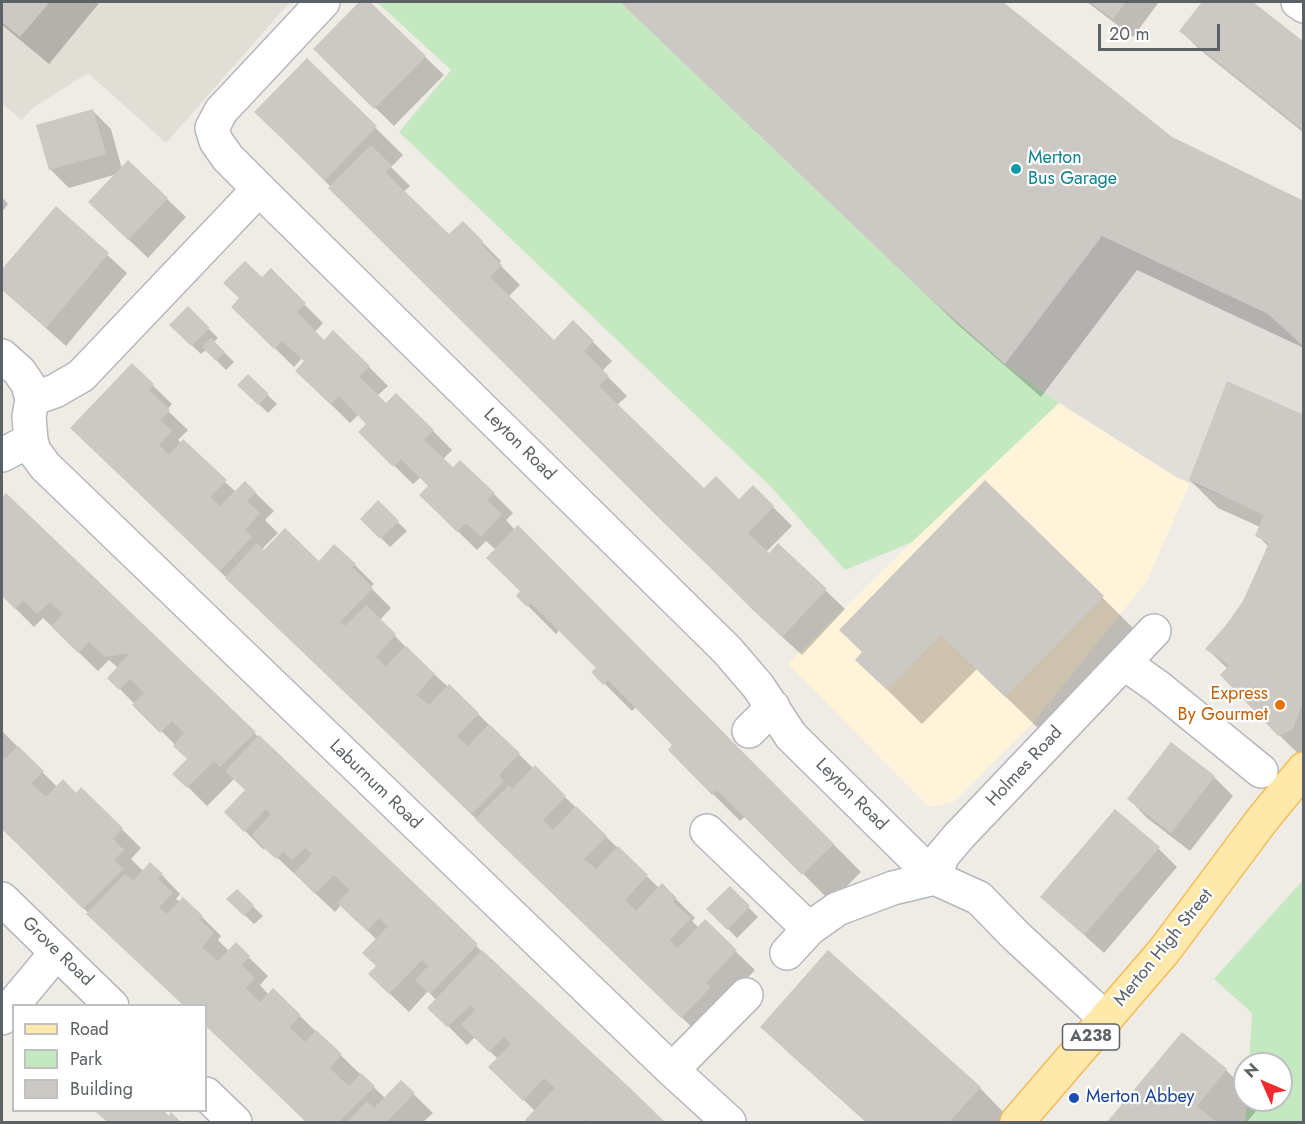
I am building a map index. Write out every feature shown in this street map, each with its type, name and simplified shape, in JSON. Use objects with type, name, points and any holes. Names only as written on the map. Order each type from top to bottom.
[{"type":"main road","name":"Merton High Street","points":[[1017,1122],[1171,942],[1262,820],[1304,769]]},
{"type":"street","name":"Leyton Road","points":[[323,2],[221,111],[212,128],[216,141],[228,158],[727,650],[791,736],[935,878]]},
{"type":"street","points":[[1298,2],[1304,6]]},
{"type":"street","points":[[32,399],[55,391],[81,376],[260,189]]},
{"type":"street","points":[[2,356],[19,371],[28,384],[32,399],[29,417],[31,440],[2,455]]},
{"type":"street","name":"Laburnum Road","points":[[31,440],[34,451],[59,481],[672,1070],[729,1122]]},
{"type":"street","name":"Holmes Road","points":[[935,878],[942,856],[959,836],[1154,631]]},
{"type":"street","points":[[1124,663],[1158,687],[1262,771]]},
{"type":"street","points":[[748,730],[778,716]]},
{"type":"street","points":[[707,831],[809,929]]},
{"type":"street","points":[[787,952],[809,929],[837,909],[892,888],[935,878],[979,898],[1015,935],[1106,1019]]},
{"type":"street","name":"Grove Road","points":[[2,899],[111,1004]]},
{"type":"street","points":[[14,1004],[56,953]]},
{"type":"street","points":[[672,1070],[746,995]]},
{"type":"street","points":[[2,1018],[12,1006]]},
{"type":"street","points":[[207,1095],[235,1122]]},
{"type":"shaded area","points":[[2,2],[290,2],[166,143],[88,73],[34,107],[21,120],[2,103]]},
{"type":"shaded area","name":"Merton Bus Garage","points":[[620,2],[1003,2],[1172,137],[1303,201],[1303,529],[1178,478],[1059,403],[1005,364],[921,290]]},
{"type":"shaded area","points":[[1059,403],[1178,478],[1190,483],[1147,581],[1031,725],[953,802],[929,807],[788,664],[912,542]]},
{"type":"green space","points":[[377,2],[620,2],[921,290],[1005,364],[1059,403],[912,542],[845,570],[771,487],[399,132],[451,70]]},
{"type":"green space","points":[[1303,880],[1303,1122],[1245,1122],[1246,1112],[1293,1112],[1293,1052],[1250,1052],[1252,1013],[1214,979]]},
{"type":"building","points":[[2,2],[50,2],[20,37],[2,22]]},
{"type":"building","points":[[359,2],[370,2],[426,56],[374,109],[313,49]]},
{"type":"building","name":"Merton Bus Garage","points":[[620,2],[1003,2],[1172,137],[1304,201],[1304,347],[1268,314],[1102,236],[1005,364],[921,290]]},
{"type":"building","points":[[1090,2],[1126,2],[1113,19]]},
{"type":"building","points":[[1202,2],[1253,2],[1304,42],[1304,131],[1179,31]]},
{"type":"building","points":[[307,58],[377,126],[325,180],[254,112]]},
{"type":"building","points":[[93,109],[106,154],[49,170],[36,125]]},
{"type":"building","points":[[371,145],[392,166],[385,172],[449,234],[463,221],[483,241],[481,244],[502,265],[490,277],[554,340],[573,320],[594,341],[584,351],[609,376],[599,386],[704,488],[716,476],[739,499],[753,485],[774,506],[748,533],[769,553],[778,543],[827,589],[782,637],[667,526],[328,188]]},
{"type":"building","points":[[128,160],[168,198],[128,240],[88,202]]},
{"type":"building","points":[[56,206],[109,253],[46,328],[2,290],[2,269]]},
{"type":"building","points":[[245,261],[262,277],[271,268],[306,303],[297,312],[324,340],[333,330],[370,366],[359,377],[386,403],[396,393],[434,430],[424,440],[453,467],[460,460],[495,493],[487,500],[502,514],[481,537],[466,523],[457,532],[419,495],[428,486],[401,459],[393,467],[358,432],[366,424],[339,396],[331,405],[295,371],[304,361],[282,341],[274,349],[231,307],[239,298],[223,283]]},
{"type":"building","points":[[188,306],[210,328],[191,346],[169,325]]},
{"type":"building","points":[[211,338],[225,352],[216,361],[202,347]]},
{"type":"building","points":[[132,363],[154,384],[149,390],[170,410],[160,420],[172,431],[159,445],[169,455],[183,439],[227,480],[210,497],[220,506],[245,481],[256,492],[247,501],[260,513],[245,530],[252,537],[220,571],[70,428]]},
{"type":"building","points":[[248,374],[269,394],[258,405],[237,385]]},
{"type":"building","points":[[1227,381],[1304,415],[1304,700],[1293,729],[1278,736],[1220,675],[1229,665],[1205,649],[1243,601],[1269,543],[1255,536],[1264,515],[1189,480]]},
{"type":"building","points":[[985,480],[1104,596],[1005,697],[941,635],[887,690],[855,660],[862,652],[839,630]]},
{"type":"building","points":[[6,493],[256,732],[220,767],[214,761],[187,788],[172,774],[187,759],[173,746],[184,733],[172,721],[160,733],[132,705],[144,693],[130,679],[119,690],[107,678],[130,653],[105,657],[89,642],[78,653],[51,626],[63,614],[50,602],[37,614],[23,600],[15,609],[2,596],[2,497]]},
{"type":"building","points":[[378,500],[399,521],[380,539],[360,519]]},
{"type":"building","points":[[518,525],[834,844],[802,875],[717,790],[712,795],[668,750],[672,745],[608,680],[603,685],[591,672],[596,668],[531,603],[527,607],[516,596],[520,591],[486,558]]},
{"type":"building","points":[[285,528],[319,561],[334,544],[356,564],[352,567],[373,588],[340,622],[345,626],[366,605],[396,634],[376,657],[380,661],[386,666],[406,646],[435,674],[416,695],[429,705],[449,684],[479,713],[457,736],[463,742],[468,746],[489,724],[520,753],[499,775],[504,781],[472,814],[225,578],[257,543],[264,550]]},
{"type":"building","points":[[259,735],[478,944],[430,994],[415,980],[428,966],[422,960],[389,994],[368,974],[376,966],[362,953],[388,926],[379,918],[367,931],[337,903],[350,890],[334,875],[315,894],[294,873],[312,854],[305,848],[292,860],[283,851],[276,859],[265,849],[252,835],[271,814],[266,809],[244,832],[224,812],[245,790],[225,771]]},
{"type":"building","points":[[1171,742],[1215,776],[1171,833],[1127,799]]},
{"type":"building","points":[[18,746],[44,771],[31,783],[46,797],[63,779],[76,793],[81,787],[123,828],[113,839],[124,850],[114,860],[123,869],[83,909],[2,829],[2,756],[5,759]]},
{"type":"building","points":[[535,765],[566,796],[543,820],[553,830],[576,806],[607,836],[584,859],[596,869],[618,846],[648,875],[625,900],[636,911],[662,883],[677,898],[673,902],[691,918],[670,940],[673,944],[678,948],[705,919],[737,950],[706,983],[711,987],[681,1018],[475,819],[509,785],[512,789]]},
{"type":"building","points":[[1115,809],[1160,847],[1084,935],[1040,897]]},
{"type":"building","points":[[150,862],[163,874],[158,879],[173,893],[159,907],[167,914],[183,897],[203,916],[200,920],[214,933],[202,947],[218,961],[236,942],[250,956],[242,965],[255,978],[246,988],[253,996],[260,1002],[273,988],[301,1015],[289,1027],[305,1042],[316,1030],[342,1054],[330,1068],[340,1078],[349,1086],[361,1073],[375,1086],[339,1122],[306,1122],[207,1027],[207,1004],[182,1004],[86,914],[125,874],[133,881]]},
{"type":"building","points":[[730,886],[750,906],[727,930],[706,909]]},
{"type":"building","points":[[237,889],[254,905],[244,916],[226,899]]},
{"type":"building","points":[[482,950],[665,1122],[590,1122],[586,1119],[583,1122],[527,1122],[525,1120],[555,1088],[544,1078],[523,1101],[488,1067],[511,1044],[504,1037],[489,1052],[461,1025],[475,1010],[470,1006],[447,1027],[427,1008]]},
{"type":"building","points":[[828,950],[981,1087],[949,1122],[867,1122],[760,1027]]},
{"type":"building","points":[[1182,1032],[1227,1069],[1197,1106],[1216,1122],[1107,1122]]},
{"type":"building","points":[[401,1080],[415,1093],[388,1122],[347,1122],[367,1101],[374,1108]]},
{"type":"building","points":[[96,1112],[165,1112],[169,1116],[171,1112],[181,1122],[107,1122]]},
{"type":"place","name":"Merton Bus Garage","points":[[1016,169]]},
{"type":"place","name":"Express By Gourmet","points":[[1280,705]]},
{"type":"place","name":"Merton Abbey","points":[[1074,1098]]}]
